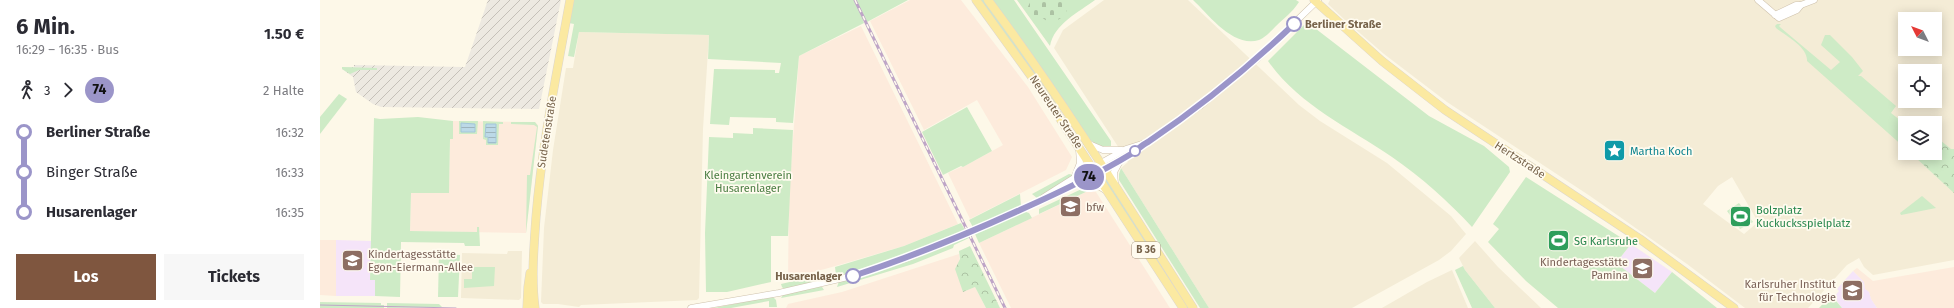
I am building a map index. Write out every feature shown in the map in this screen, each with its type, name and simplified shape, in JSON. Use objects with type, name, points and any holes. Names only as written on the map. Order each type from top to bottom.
[{"type":"main road","name":"Sudetenstraße","points":[[533,307],[528,287],[533,266],[543,155],[570,0]]},
{"type":"main road","name":"Neureuter Straße","points":[[976,0],[1025,65],[1095,170],[1108,193],[1183,308]]},
{"type":"main road","name":"Neureuter Straße","points":[[988,0],[1031,58],[1089,144],[1193,308]]},
{"type":"main road","name":"Hertzstraße","points":[[1316,1],[1382,61],[1445,110],[1640,239],[1734,308]]},
{"type":"street","points":[[1758,0],[1777,17],[1796,5],[1801,5],[1814,0]]},
{"type":"street","points":[[1115,185],[1115,168],[1123,159],[1188,114],[1234,79],[1273,44],[1316,1]]},
{"type":"street","points":[[1103,166],[1126,149],[1136,144],[1146,143]]},
{"type":"street","points":[[1089,144],[1106,150],[1126,149]]},
{"type":"street","points":[[1074,178],[1079,170],[1079,146]]},
{"type":"street","points":[[1040,201],[1074,178],[1123,159]]},
{"type":"street","points":[[691,308],[779,293],[852,276],[905,259],[956,239],[1040,201],[1078,183],[1095,170]]},
{"type":"street","points":[[1078,183],[1095,184],[1108,193]]},
{"type":"shaded area","points":[[488,0],[561,0],[539,109],[381,107],[373,104],[356,92],[353,77],[342,69],[342,67],[354,67],[354,65],[465,67]]},
{"type":"shaded area","points":[[910,0],[961,0],[1028,87],[1072,157],[1066,170],[970,219],[948,173],[963,167],[1003,145],[977,100],[924,130],[870,21]]},
{"type":"shaded area","points":[[1104,0],[1188,0],[1299,105],[1320,121],[1387,163],[1451,216],[1466,234],[1451,251],[1439,260],[1352,308],[1209,308],[1121,168],[1128,162],[1054,48],[1063,30]]},
{"type":"shaded area","points":[[1330,0],[1954,0],[1954,260],[1873,275],[1864,267],[1859,258],[1847,265],[1808,308],[1745,308],[1687,264],[1590,196],[1447,102],[1384,54],[1328,4]],"holes":[[[1732,177],[1758,222],[1744,234],[1703,204],[1718,186]]]},
{"type":"shaded area","points":[[861,26],[958,224],[904,246],[788,278],[789,195],[799,56]]},
{"type":"shaded area","points":[[579,32],[709,35],[703,129],[699,298],[697,300],[581,305],[579,307],[558,304],[543,304],[541,302],[544,228],[553,150],[566,68],[573,68]]},
{"type":"shaded area","points":[[453,121],[535,122],[538,125],[526,233],[410,231],[411,192],[449,193],[450,139],[453,139]]},
{"type":"shaded area","points":[[1090,190],[1096,192],[1170,308],[1011,308],[979,243]]},
{"type":"shaded area","points":[[320,240],[336,240],[336,296],[320,295]]},
{"type":"shaded area","name":"Kindertagesstätte Egon-Eiermann-Allee","points":[[336,240],[371,241],[370,279],[375,280],[375,296],[336,296]]},
{"type":"shaded area","points":[[1475,241],[1498,267],[1541,308],[1495,308],[1465,270],[1459,258]]},
{"type":"shaded area","name":"Kindertagesstätte Pamina","points":[[1631,244],[1672,272],[1655,293],[1616,263]]},
{"type":"shaded area","points":[[508,251],[522,251],[521,298],[519,300],[461,298],[462,253],[507,254]]},
{"type":"shaded area","points":[[959,254],[963,292],[975,287],[986,308],[786,308],[788,304],[842,292]]},
{"type":"shaded area","points":[[1954,267],[1954,308],[1877,308],[1871,299],[1869,292],[1865,289],[1864,282],[1853,271],[1857,268],[1873,281]]},
{"type":"shaded area","points":[[1452,270],[1468,308],[1382,308],[1427,282]]},
{"type":"shaded area","name":"Karlsruher Institut für Technologie","points":[[1853,271],[1864,282],[1865,289],[1869,292],[1871,299],[1877,308],[1842,308],[1834,297],[1839,291],[1837,289]]},
{"type":"green space","points":[[573,0],[908,0],[867,22],[865,19],[863,20],[864,23],[799,56],[793,123],[776,122],[776,118],[730,117],[729,125],[710,124],[714,69],[775,70],[775,73],[779,73],[781,63],[708,59],[709,35],[579,32],[574,57],[568,56],[574,24],[569,23]]},
{"type":"green space","points":[[979,0],[984,0],[1013,37],[1093,155],[1091,156],[1061,110],[1049,96]]},
{"type":"green space","points":[[991,0],[1014,0],[1111,141],[1111,146],[1103,146],[1102,148],[1090,140]]},
{"type":"green space","points":[[1017,0],[1095,0],[1068,19],[1056,31],[1050,46]]},
{"type":"green space","points":[[1031,0],[1074,0],[1069,3],[1067,11],[1063,16],[1050,23],[1041,17],[1034,19],[1030,17],[1027,9]]},
{"type":"green space","points":[[1193,0],[1296,0],[1299,2],[1291,12],[1266,36],[1259,40],[1249,41],[1231,35],[1222,29]]},
{"type":"green space","points":[[1307,22],[1429,116],[1484,146],[1509,167],[1510,172],[1472,227],[1424,181],[1392,157],[1309,103],[1280,77],[1268,61]]},
{"type":"green space","points":[[1777,24],[1781,24],[1779,26],[1781,28],[1831,70],[1840,62],[1821,45],[1825,35],[1830,35],[1852,57],[1863,71],[1858,76],[1861,76],[1896,106],[1891,113],[1898,118],[1898,142],[1807,61],[1804,51],[1796,42],[1775,26]]},
{"type":"green space","points":[[342,67],[377,68],[377,70],[359,70],[350,74],[342,69]]},
{"type":"green space","points":[[339,94],[347,99],[320,134],[320,117]]},
{"type":"green space","points":[[967,107],[992,151],[963,167],[961,166],[943,175],[922,132]]},
{"type":"green space","points":[[418,117],[453,121],[453,139],[450,139],[449,193],[411,193],[410,231],[477,232],[477,227],[479,227],[480,246],[465,246],[464,243],[401,242],[400,297],[375,296],[375,280],[370,280],[374,118]]},
{"type":"green space","points":[[459,121],[478,121],[477,134],[459,134]]},
{"type":"green space","points":[[483,121],[503,122],[503,124],[499,124],[498,145],[486,145],[486,140],[483,139]]},
{"type":"green space","points":[[511,122],[535,122],[538,126],[526,233],[527,175],[530,175],[537,127],[534,125],[511,124]]},
{"type":"green space","name":"Kleingartenverein Husarenlager","points":[[753,128],[793,130],[788,236],[771,236],[771,282],[727,292],[706,292],[705,233],[709,137],[733,138],[733,133],[753,134]]},
{"type":"green space","points":[[1942,142],[1951,149],[1954,149],[1954,193],[1918,160],[1942,160]]},
{"type":"green space","points":[[1121,168],[1209,308],[1200,308],[1119,180]]},
{"type":"green space","points":[[1069,174],[1073,175],[1037,198],[1032,194]]},
{"type":"green space","name":"SG Karlsruhe","points":[[1526,177],[1631,244],[1616,263],[1655,293],[1672,272],[1717,308],[1558,308],[1526,281],[1488,242],[1499,229],[1493,224]]},
{"type":"green space","points":[[1106,179],[1190,308],[1187,308],[1104,180]]},
{"type":"green space","points":[[1086,187],[1090,187],[1090,190],[1039,214],[1039,209]]},
{"type":"green space","points":[[1020,194],[1021,206],[974,229],[969,220]]},
{"type":"green space","points":[[1922,196],[1936,208],[1901,215],[1900,213]]},
{"type":"green space","name":"Bolzplatz Kuckucksspielplatz","points":[[1739,203],[1753,222],[1740,229],[1727,211]]},
{"type":"green space","points":[[1023,211],[1029,213],[1032,218],[979,243],[975,234]]},
{"type":"green space","points":[[961,223],[966,232],[885,262],[839,276],[836,275],[835,267],[904,246]]},
{"type":"green space","points":[[969,236],[969,238],[954,245],[953,248],[913,264],[837,287],[839,281],[916,258]]},
{"type":"green space","points":[[970,246],[1000,308],[986,308],[975,287],[963,292],[955,269],[960,259],[959,251]]},
{"type":"green space","points":[[439,254],[460,255],[458,297],[438,297]]},
{"type":"green space","points":[[1463,266],[1495,308],[1472,308],[1455,270]]},
{"type":"green space","points":[[472,267],[495,267],[494,286],[464,288],[464,279],[472,279]]},
{"type":"green space","points":[[824,274],[824,280],[784,289],[781,284]]},
{"type":"green space","points":[[822,287],[824,290],[781,298],[783,295]]},
{"type":"green space","points":[[1831,295],[1842,308],[1819,308]]},
{"type":"green space","points":[[772,296],[776,300],[777,307],[769,307],[769,301],[731,308],[714,308]]},
{"type":"green space","points":[[320,302],[381,303],[381,305],[384,305],[384,308],[320,308]]},
{"type":"green space","points":[[387,303],[439,304],[442,307],[387,308]]},
{"type":"water","points":[[461,123],[475,124],[475,132],[461,132]]},
{"type":"water","points":[[486,124],[496,124],[496,143],[488,143],[488,137],[485,137]]},
{"type":"tram line","points":[[320,305],[456,308]]},
{"type":"railway","points":[[855,0],[1005,308]]},
{"type":"bus line","name":"74","points":[[853,276],[905,259],[956,239],[1052,196],[1110,166],[1139,149],[1212,96],[1258,58],[1294,24]]},
{"type":"place","name":"Berliner Straße","points":[[1294,24]]},
{"type":"place","name":"Martha Koch","points":[[1615,151]]},
{"type":"place","name":"bfw","points":[[1070,207]]},
{"type":"place","name":"Bolzplatz Kuckucksspielplatz","points":[[1740,216]]},
{"type":"place","name":"SG Karlsruhe","points":[[1558,241]]},
{"type":"place","name":"Kindertagesstätte Egon-Eiermann-Allee","points":[[353,260]]},
{"type":"place","name":"Kindertagesstätte Pamina","points":[[1643,268]]},
{"type":"place","name":"Husarenlager","points":[[853,276]]},
{"type":"place","name":"Karlsruher Institut für Technologie","points":[[1852,290]]}]
